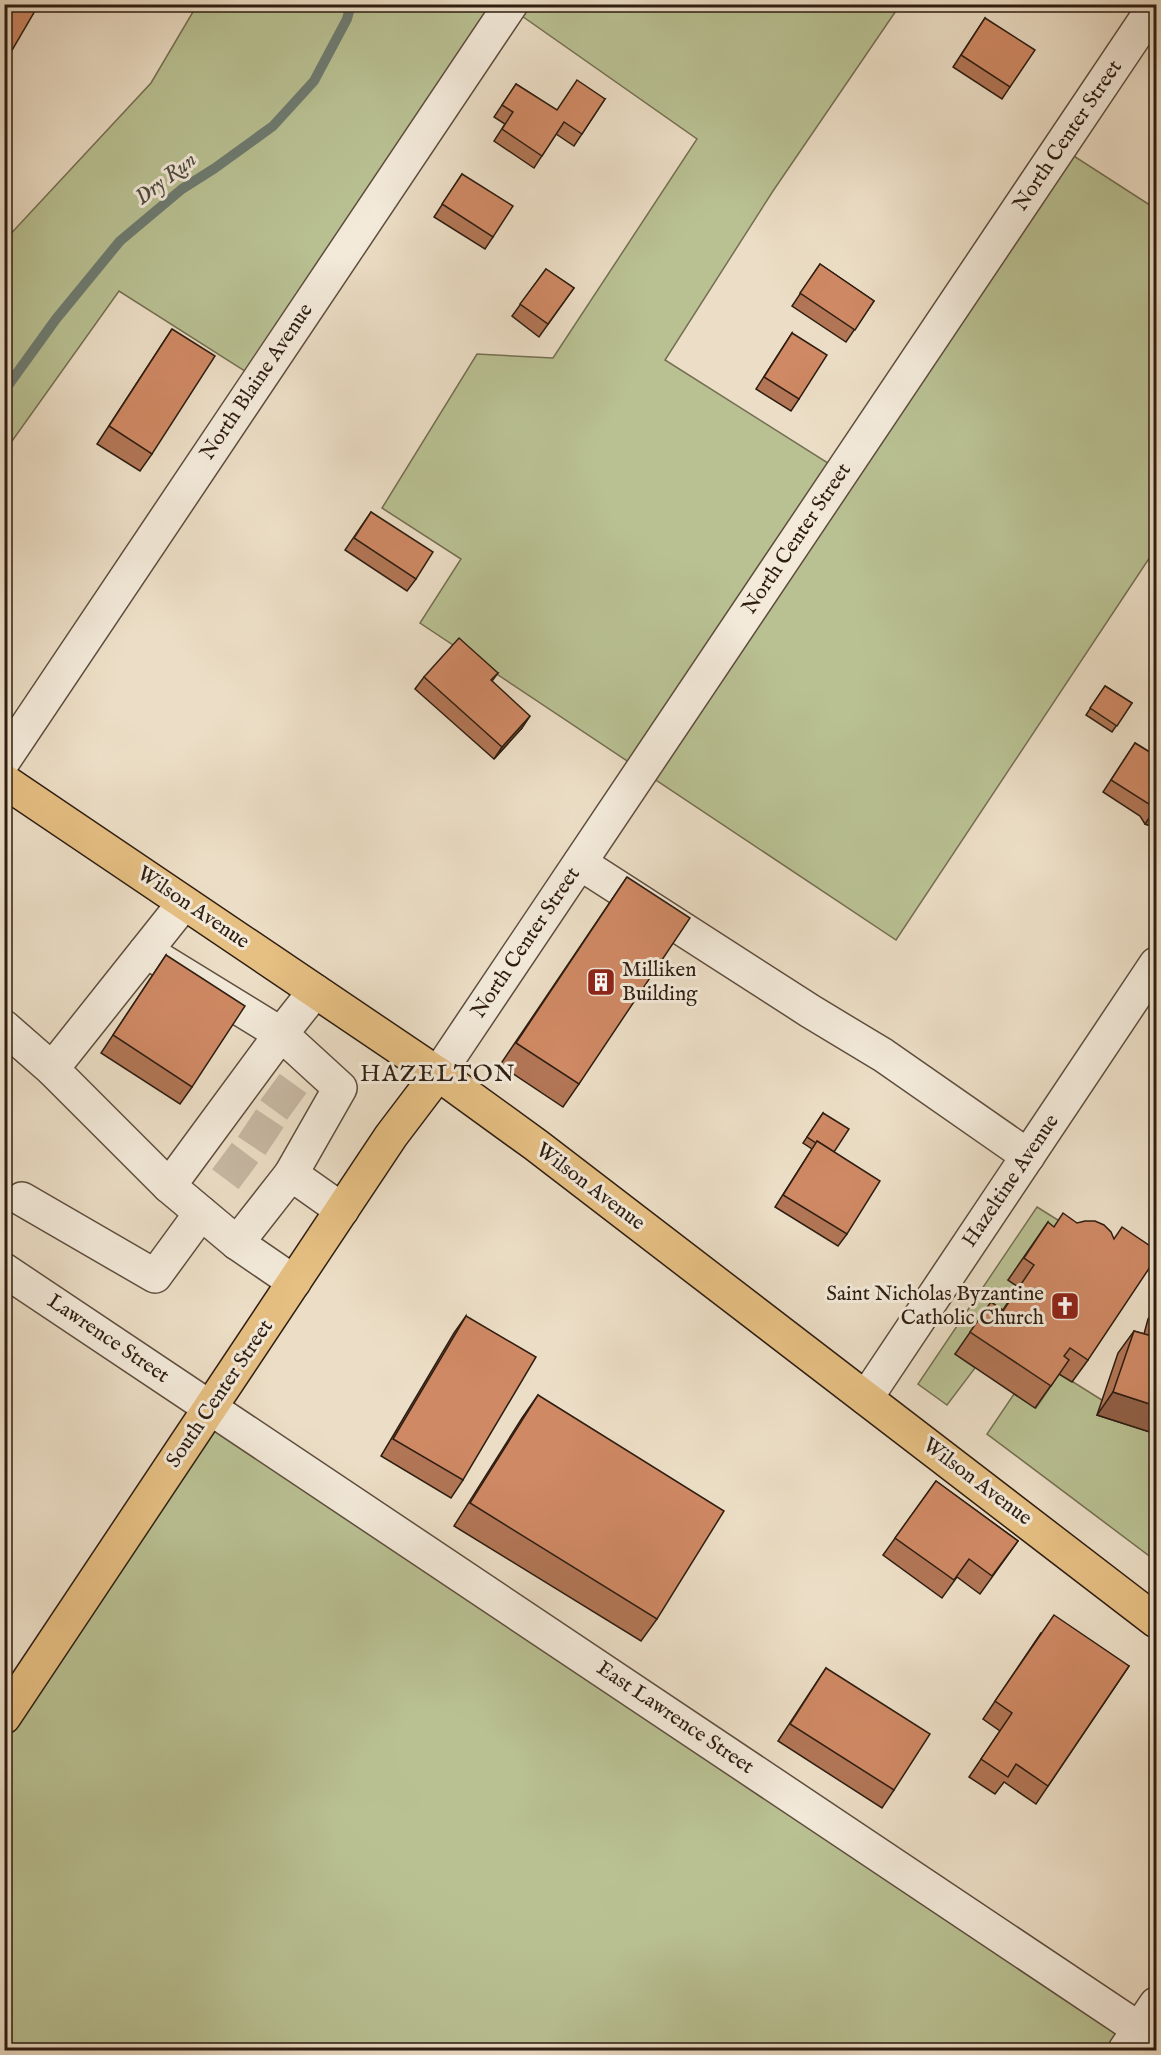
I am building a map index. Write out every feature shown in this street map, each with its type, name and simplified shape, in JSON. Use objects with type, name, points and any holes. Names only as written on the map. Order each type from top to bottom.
[{"type":"main road","name":"Wilson Avenue","points":[[4,781],[438,1074],[536,1145],[1156,1621]]},
{"type":"main road","name":"South Center Street","points":[[4,1717],[391,1136],[438,1074]]},
{"type":"street","name":"North Blaine Avenue","points":[[4,760],[510,4]]},
{"type":"street","name":"North Center Street","points":[[438,1074],[1155,4]]},
{"type":"street","points":[[580,863],[810,1011],[883,1055],[1028,1156]]},
{"type":"street","points":[[52,1069],[184,903]]},
{"type":"street","points":[[146,951],[281,1034],[340,1088],[315,1120],[237,1243]]},
{"type":"street","name":"Hazeltine Avenue","points":[[866,1398],[1156,964]]},
{"type":"street","points":[[169,1186],[212,1148],[236,1116],[261,1080],[281,1034],[315,991]]},
{"type":"street","points":[[4,1027],[52,1069],[169,1186],[237,1243],[294,1282]]},
{"type":"street","points":[[283,1172],[342,1210]]},
{"type":"street","points":[[22,1199],[155,1276],[201,1213]]},
{"type":"street","name":"Lawrence Street","points":[[4,1270],[211,1408]]},
{"type":"street","name":"East Lawrence Street","points":[[211,1408],[1143,2034]]},
{"type":"green space","points":[[197,5],[900,5],[773,191],[665,360],[842,472],[1060,147],[1156,209],[1156,548],[896,940],[420,623],[461,559],[382,508],[477,354],[553,358],[697,139],[509,7],[259,380],[119,291],[5,451],[4,241],[151,83]]},
{"type":"green space","points":[[1037,1207],[1106,1250],[1008,1280],[1018,1287],[988,1333],[955,1354],[975,1368],[947,1405],[918,1384]]},
{"type":"green space","points":[[1054,1370],[1156,1434],[1156,1545],[1152,1558],[987,1434],[1014,1394],[1036,1408],[1053,1383]]},
{"type":"green space","points":[[211,1408],[1156,2050],[5,2050],[5,1717]]},
{"type":"building","points":[[4,4],[39,4],[4,64]]},
{"type":"building","points":[[985,18],[1035,50],[1010,87],[961,55]]},
{"type":"building","points":[[577,80],[605,99],[582,134],[564,122],[542,156],[502,129],[513,112],[502,105],[516,84],[557,110]]},
{"type":"building","points":[[462,174],[513,206],[493,237],[442,204]]},
{"type":"building","points":[[820,264],[874,301],[855,330],[800,293]]},
{"type":"building","points":[[546,269],[574,288],[548,324],[520,304]]},
{"type":"building","points":[[172,329],[215,356],[152,454],[109,426]]},
{"type":"building","points":[[792,333],[827,355],[799,399],[764,377]]},
{"type":"building","points":[[371,512],[433,552],[416,579],[354,538]]},
{"type":"building","points":[[459,638],[498,673],[491,680],[530,716],[502,747],[424,677]]},
{"type":"building","points":[[1105,686],[1132,703],[1117,726],[1090,708]]},
{"type":"building","points":[[1135,743],[1156,756],[1156,813],[1149,804],[1111,780]]},
{"type":"building","name":"Milliken Building","points":[[627,877],[690,918],[579,1084],[516,1043]]},
{"type":"building","points":[[166,955],[245,1006],[192,1087],[113,1035]]},
{"type":"building","points":[[823,1113],[849,1129],[834,1152],[807,1137]]},
{"type":"building","points":[[817,1141],[880,1181],[847,1234],[783,1195]]},
{"type":"building","name":"Saint Nicholas Byzantine Catholic Church","points":[[1063,1213],[1077,1223],[1095,1221],[1104,1225],[1114,1239],[1122,1227],[1156,1250],[1156,1258],[1088,1360],[1070,1348],[1064,1356],[1069,1360],[1051,1386],[970,1332],[991,1302],[1003,1311],[1034,1265],[1024,1258],[1048,1222],[1054,1227]]},
{"type":"building","points":[[466,1316],[536,1357],[463,1480],[393,1439]]},
{"type":"building","points":[[1156,1321],[1156,1406],[1113,1392],[1134,1331],[1152,1336]]},
{"type":"building","points":[[538,1395],[724,1511],[657,1619],[470,1503]]},
{"type":"building","points":[[936,1481],[1018,1541],[992,1576],[969,1559],[954,1580],[895,1538]]},
{"type":"building","points":[[1054,1615],[1129,1666],[1048,1786],[1016,1764],[1008,1777],[981,1759],[1012,1713],[995,1701]]},
{"type":"building","points":[[826,1668],[930,1734],[894,1790],[790,1724]]},
{"type":"waterway","name":"Dry Run","points":[[4,391],[56,319],[120,241],[182,189],[273,126],[314,81],[347,19],[351,4]]},
{"type":"tunnel","points":[[270,1087],[310,1116]]},
{"type":"tunnel","points":[[247,1123],[286,1149]]},
{"type":"tunnel","points":[[222,1156],[262,1186]]},
{"type":"place","name":"Milliken Building","points":[[601,982]]},
{"type":"place","name":"Saint Nicholas Byzantine Catholic Church","points":[[1065,1306]]},
{"type":"district","name":"HAZELTON","points":[[438,1074]]}]
